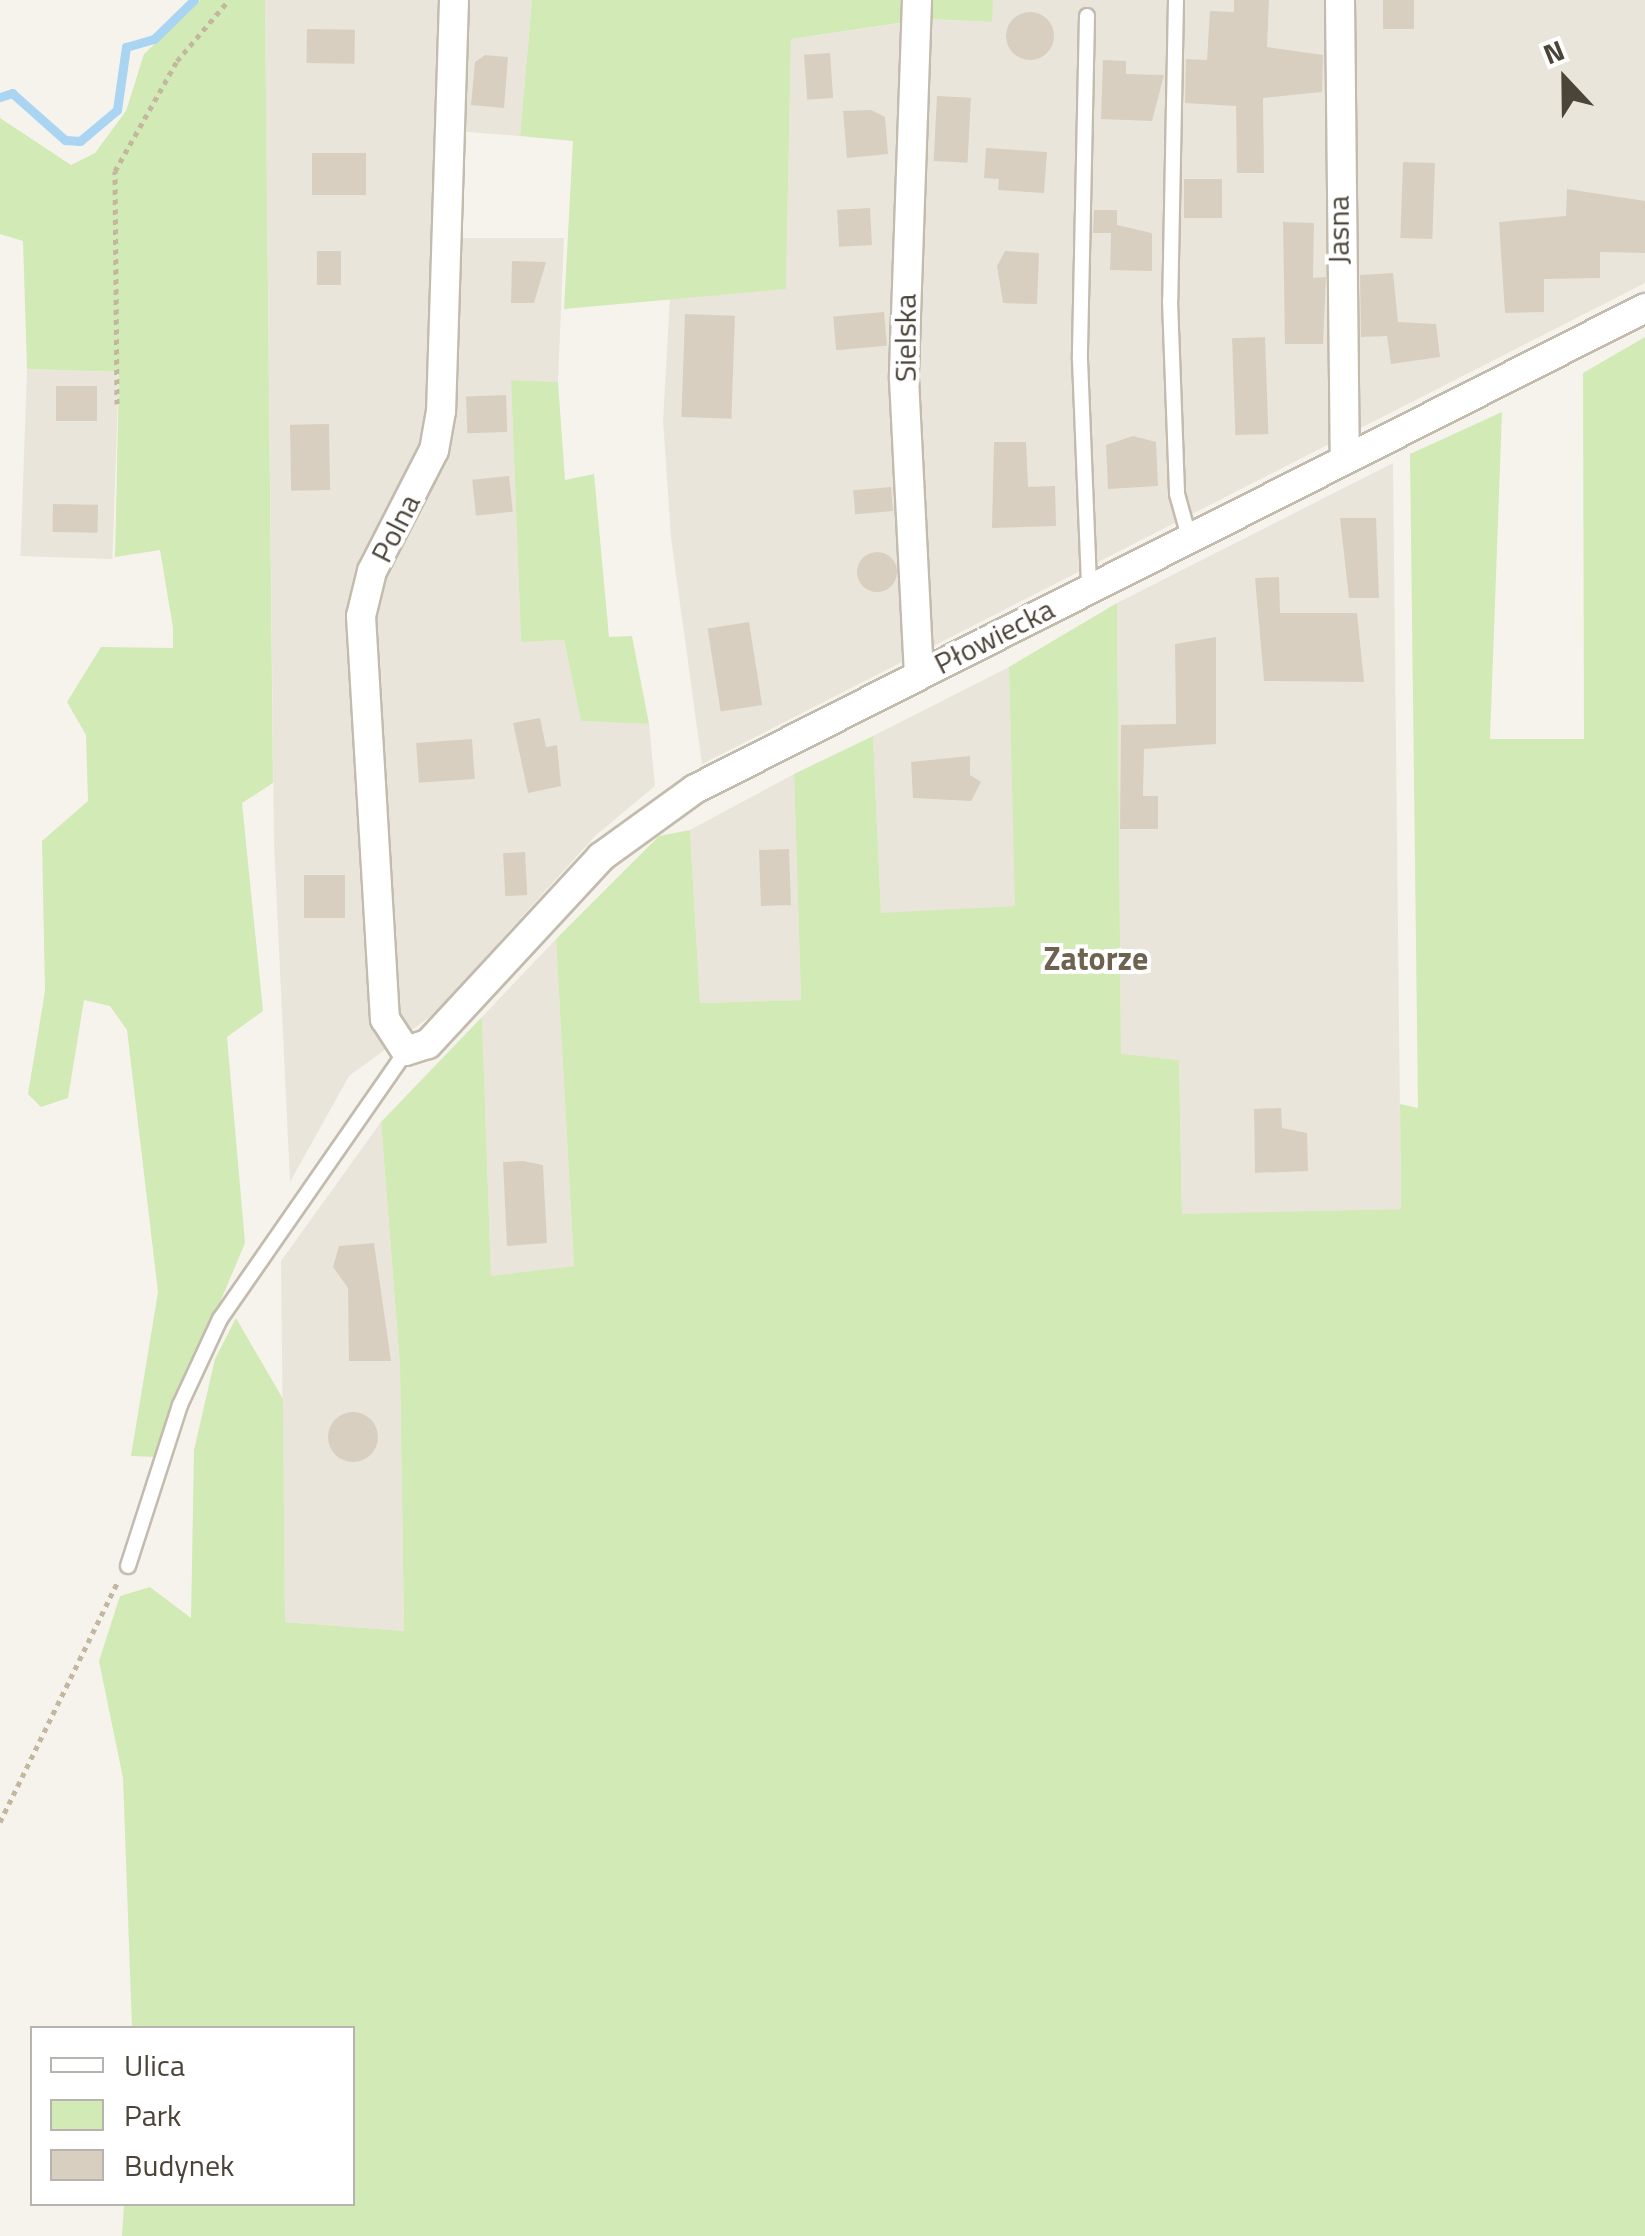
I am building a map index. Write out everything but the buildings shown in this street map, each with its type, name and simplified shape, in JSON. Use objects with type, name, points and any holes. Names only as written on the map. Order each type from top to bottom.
[{"type":"street","name":"Polna","points":[[406,1050],[385,1019],[361,616],[372,571],[434,450],[441,410],[454,0]]},
{"type":"street","name":"Sielska","points":[[917,0],[904,379],[919,675]]},
{"type":"street","name":"Jasna","points":[[1340,0],[1345,459]]},
{"type":"street","name":"Płowiecka","points":[[406,1050],[428,1044],[646,819],[1088,587],[1645,308]]},
{"type":"lane","points":[[1176,0],[1170,301],[1177,494],[1189,537]]},
{"type":"lane","points":[[1087,16],[1080,360],[1088,587]]},
{"type":"lane","points":[[128,1566],[180,1405],[220,1319],[406,1050]]},
{"type":"path","points":[[118,404],[116,172],[178,61],[229,0]]},
{"type":"path","points":[[0,1822],[82,1642],[128,1566]]},
{"type":"shaded area","points":[[265,0],[532,0],[520,136],[455,131],[456,238],[564,238],[558,382],[511,380],[521,641],[564,640],[581,721],[649,724],[655,786],[595,836],[435,1013],[349,1076],[290,1182],[274,843]]},
{"type":"shaded area","points":[[993,0],[1645,0],[1645,283],[702,764],[671,538],[663,420],[670,298],[786,289],[791,39],[929,19],[991,22]]},
{"type":"shaded area","points":[[27,369],[119,372],[112,559],[20,556]]},
{"type":"shaded area","points":[[1393,463],[1401,1209],[1182,1215],[1179,1060],[1121,1055],[1117,603]]},
{"type":"shaded area","points":[[1009,667],[1016,906],[881,914],[873,736]]},
{"type":"shaded area","points":[[794,774],[801,1000],[700,1003],[690,830]]},
{"type":"shaded area","points":[[556,939],[574,1266],[491,1277],[482,1017]]},
{"type":"shaded area","points":[[381,1122],[400,1366],[404,1631],[285,1622],[281,1261]]},
{"type":"green space","points":[[201,0],[265,0],[273,783],[242,803],[263,1011],[227,1037],[245,1243],[155,1457],[131,1456],[158,1292],[127,1030],[110,1006],[84,1000],[68,1098],[41,1107],[28,1094],[45,991],[42,841],[88,801],[86,735],[67,702],[101,647],[173,648],[173,628],[160,550],[115,557],[119,372],[27,369],[23,241],[0,234],[0,118],[71,165],[95,153],[126,111],[144,54]]},
{"type":"green space","points":[[532,0],[907,0],[906,22],[791,39],[786,289],[564,309],[573,141],[520,136]]},
{"type":"green space","points":[[924,0],[993,0],[992,22],[929,19]]},
{"type":"green space","points":[[1645,337],[1645,2236],[122,2236],[124,2206],[355,2206],[355,2026],[132,2026],[123,1778],[99,1661],[120,1596],[150,1587],[191,1618],[194,1450],[215,1359],[236,1318],[283,1399],[285,1622],[404,1631],[400,1366],[381,1122],[482,1017],[491,1276],[574,1266],[556,939],[659,836],[690,830],[700,1003],[801,1000],[794,774],[873,736],[881,913],[1015,906],[1009,667],[1117,603],[1121,1054],[1179,1060],[1182,1214],[1401,1209],[1400,1104],[1418,1108],[1410,454],[1502,412],[1490,739],[1584,739],[1583,373]]},
{"type":"green space","points":[[511,380],[558,382],[565,480],[594,474],[609,637],[632,636],[649,724],[581,721],[564,640],[521,642]]},
{"type":"waterway","points":[[0,97],[12,93],[65,140],[80,141],[117,110],[126,47],[154,39],[194,0]]},
{"type":"district","name":"Zatorze","points":[[1096,958]]}]
